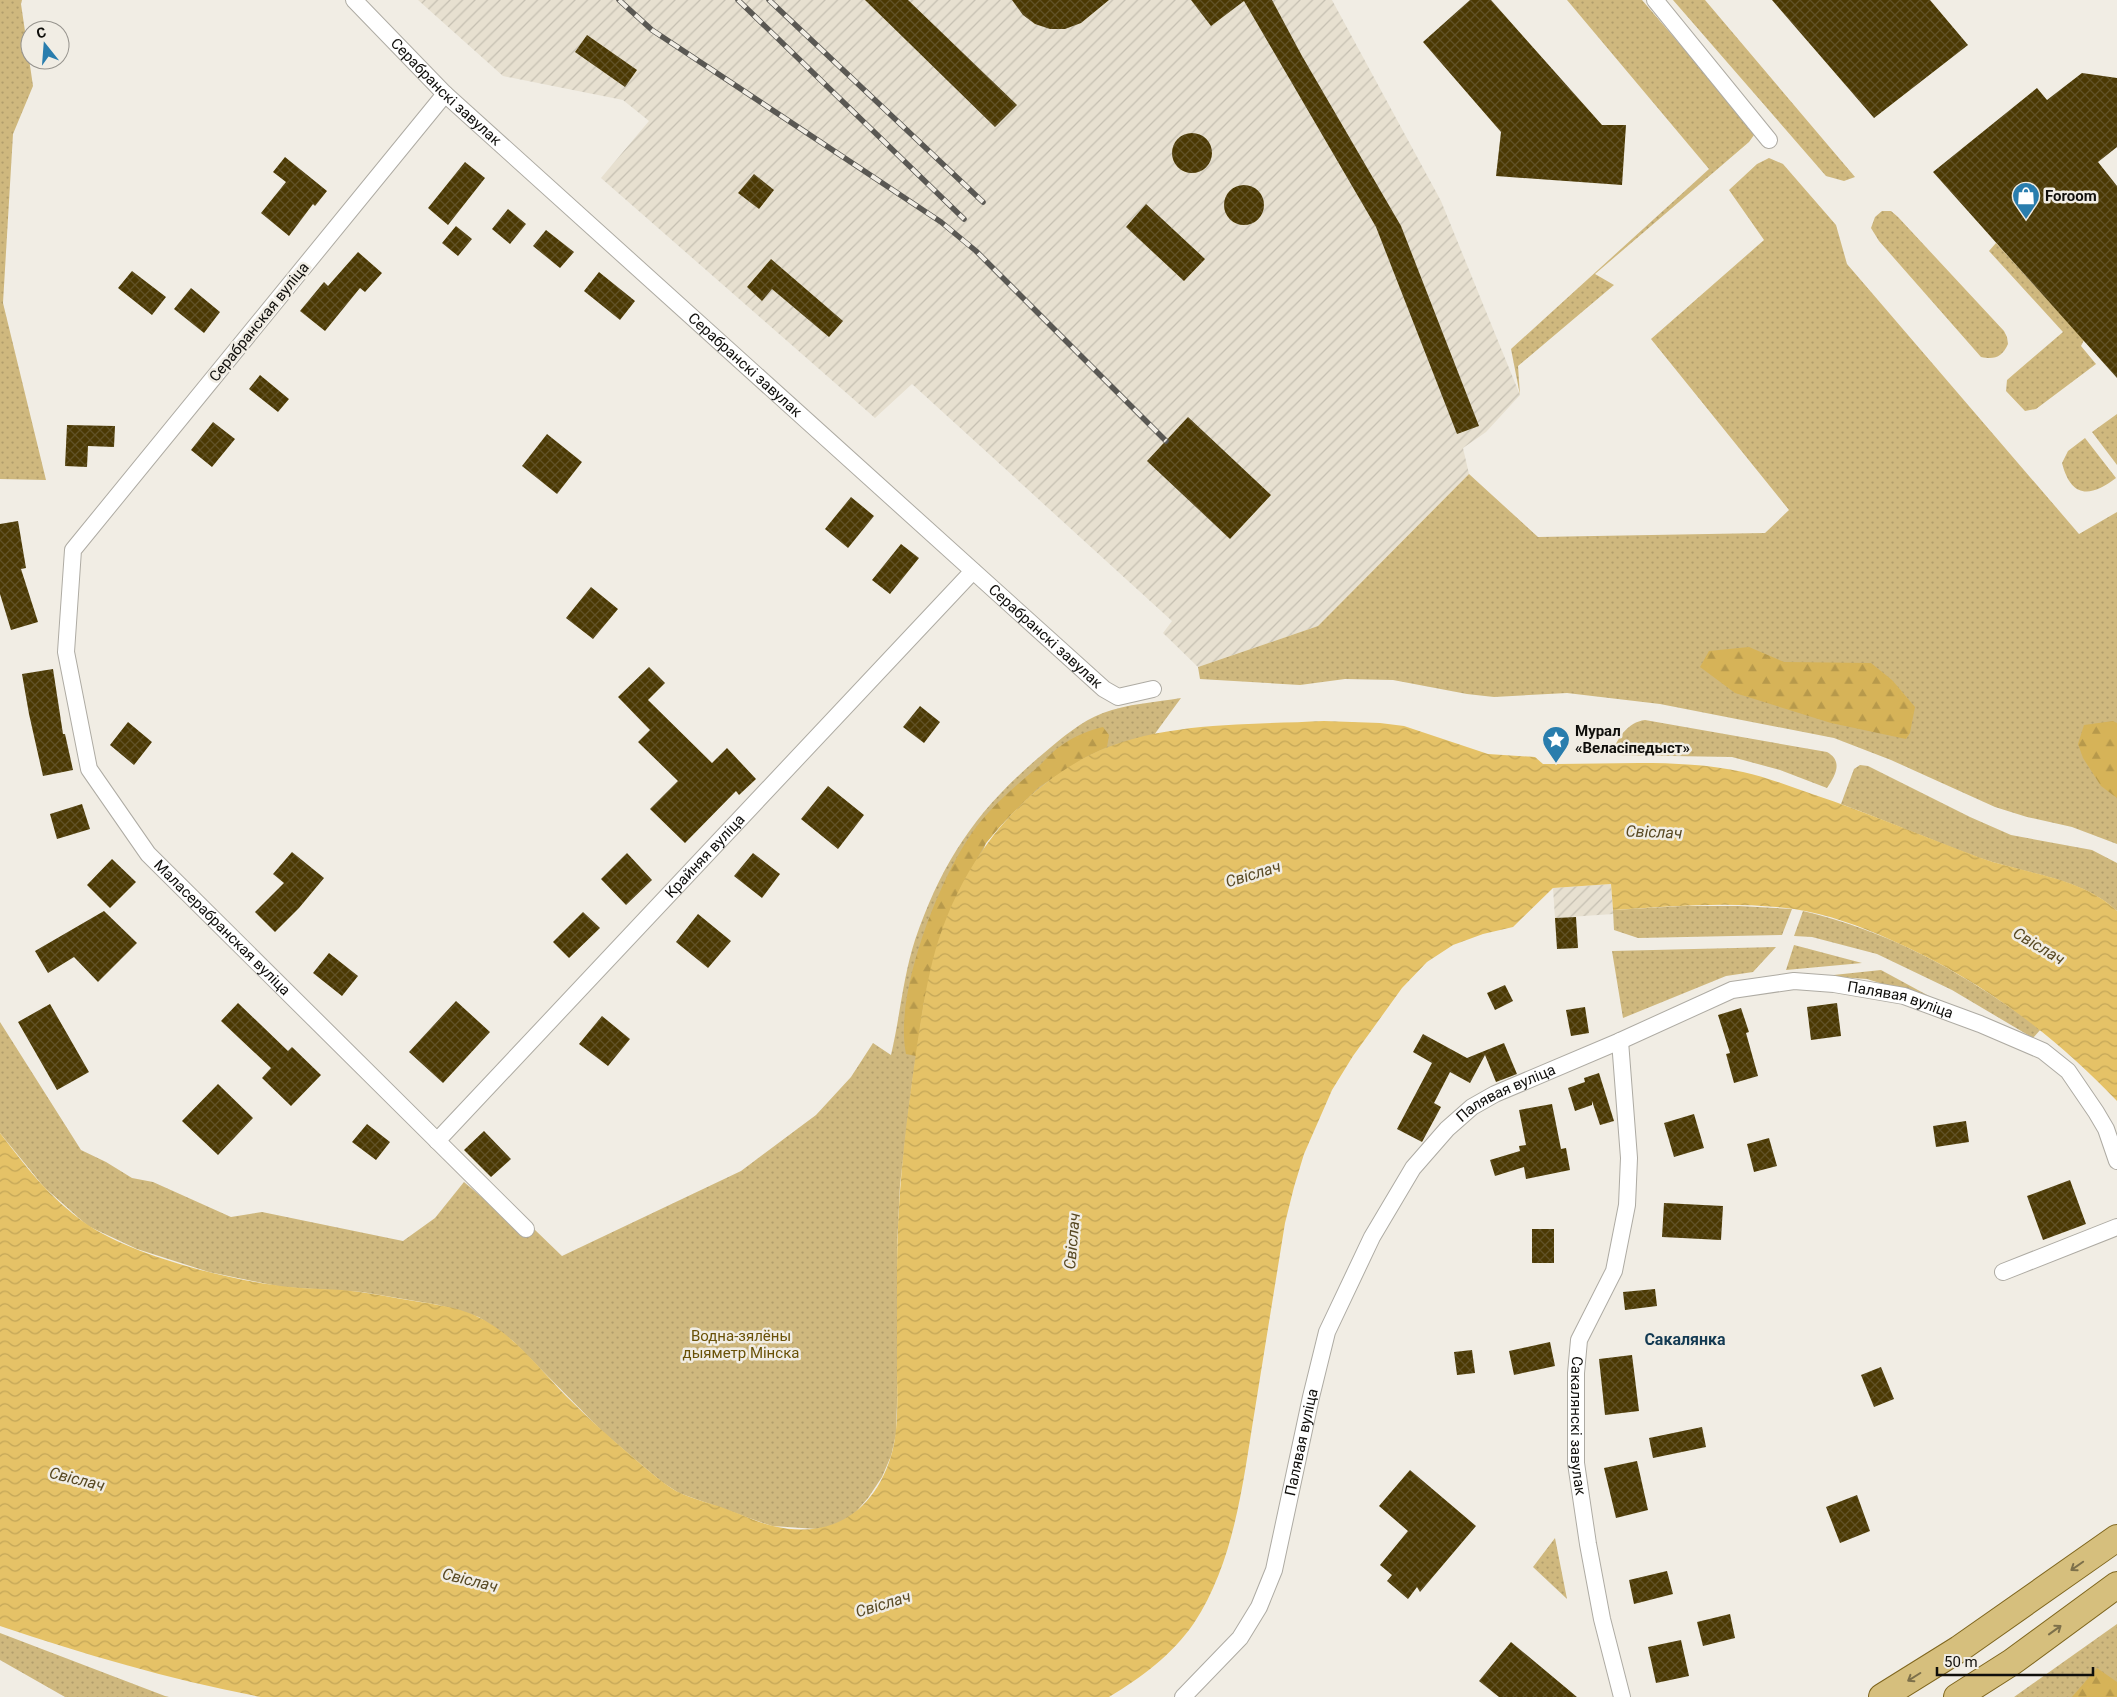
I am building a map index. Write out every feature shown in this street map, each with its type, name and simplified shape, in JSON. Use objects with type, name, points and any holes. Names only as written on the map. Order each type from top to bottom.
[{"type":"main road","points":[[1882,1697],[1959,1649],[2117,1538]]},
{"type":"main road","points":[[1957,1697],[2012,1662],[2117,1585]]},
{"type":"street","name":"Серабранскі завулак","points":[[354,0],[445,94],[1104,689],[1118,696],[1153,689]]},
{"type":"street","points":[[1655,0],[1769,140]]},
{"type":"street","name":"Серабранская вуліца","points":[[73,550],[445,94]]},
{"type":"street","name":"Маласерабранская вуліца","points":[[73,550],[66,652],[89,769],[148,854],[526,1229]]},
{"type":"street","name":"Крайняя вуліца","points":[[437,1141],[973,571]]},
{"type":"street","name":"Палявая вуліца","points":[[1183,1697],[1240,1638],[1259,1607],[1274,1570],[1311,1396],[1327,1332],[1372,1237],[1413,1168],[1447,1129],[1472,1107],[1495,1094],[1620,1041],[1732,990],[1794,981],[1834,984],[1904,996],[1980,1024],[2043,1051],[2068,1071],[2096,1112],[2106,1129],[2117,1161]]},
{"type":"street","name":"Сакалянскі завулак","points":[[1620,1041],[1629,1158],[1627,1205],[1614,1271],[1580,1340],[1576,1373],[1576,1462],[1588,1544],[1602,1619],[1622,1697]]},
{"type":"street","points":[[2002,1272],[2117,1227]]},
{"type":"shaded area","points":[[418,0],[1332,0],[1441,201],[1520,395],[1486,432],[1463,448],[1469,474],[1318,626],[1198,667],[1163,633],[1172,621],[912,384],[875,418],[601,178],[649,121],[623,100],[503,76]]},
{"type":"shaded area","points":[[1611,884],[1613,914],[1555,918],[1553,888]]},
{"type":"green space","points":[[0,0],[22,0],[23,20],[20,20],[20,70],[31,70],[33,86],[13,134],[3,303],[46,480],[0,479]]},
{"type":"green space","points":[[1567,0],[1642,0],[1750,126],[1754,135],[1749,142],[1595,274],[1614,285],[1518,366],[1520,395],[1511,349],[1709,169]]},
{"type":"green space","points":[[1673,0],[1705,0],[1855,177],[1844,181],[1826,176]]},
{"type":"green space","points":[[1769,158],[1783,164],[1836,225],[1847,264],[2079,534],[2117,512],[2117,844],[2072,827],[2027,817],[1995,807],[1891,760],[1834,738],[1660,704],[1567,693],[1494,697],[1467,694],[1393,680],[1345,679],[1300,685],[1200,679],[1198,667],[1318,626],[1469,474],[1538,537],[1765,533],[1789,510],[1651,339],[1764,240],[1729,190],[1757,164]]},
{"type":"green space","points":[[1882,211],[1891,211],[1898,217],[2004,331],[2008,344],[2001,355],[1994,358],[1981,357],[1879,241],[1871,228],[1875,217]]},
{"type":"green space","points":[[1996,243],[2084,340],[2081,346],[2096,364],[2036,409],[2025,411],[2006,391],[2007,380],[2063,332],[1989,251]]},
{"type":"green space","points":[[2117,414],[2117,465],[2092,432]]},
{"type":"green space","points":[[2085,438],[2116,478],[2107,485],[2090,491],[2083,491],[2071,483],[2062,463],[2068,451]]},
{"type":"green space","points":[[1749,647],[1784,662],[1871,663],[1892,680],[1915,707],[1910,733],[1906,739],[1831,723],[1735,693],[1700,667],[1709,651]]},
{"type":"green space","name":"Водна-зялёны дыяметр Мінска","points":[[1181,698],[1154,735],[1103,750],[1060,773],[1022,804],[986,843],[924,1002],[900,1185],[897,1246],[896,1434],[891,1456],[882,1477],[868,1498],[854,1514],[836,1525],[817,1529],[772,1526],[679,1493],[662,1482],[604,1433],[513,1341],[479,1317],[439,1305],[362,1292],[282,1287],[209,1272],[137,1249],[88,1226],[44,1187],[0,1133],[0,1022],[81,1150],[106,1162],[132,1178],[153,1182],[231,1217],[262,1212],[403,1241],[435,1218],[464,1182],[523,1232],[534,1229],[562,1256],[741,1171],[816,1115],[851,1077],[873,1043],[891,1055],[915,940],[938,884],[965,837],[982,815],[1021,774],[1079,725],[1095,716],[1122,707]]},
{"type":"green space","points":[[1645,720],[1827,752],[1835,760],[1835,773],[1827,788],[1780,770],[1732,757],[1612,755],[1616,743],[1624,732],[1633,724]]},
{"type":"green space","points":[[2113,721],[2117,723],[2117,798],[2101,786],[2083,758],[2078,744],[2084,725]]},
{"type":"green space","points":[[1103,727],[1109,735],[1107,747],[1086,757],[1039,787],[986,843],[960,889],[924,1002],[916,1056],[906,1054],[904,1030],[906,1004],[920,945],[942,887],[966,842],[990,811],[1061,745],[1078,736]]},
{"type":"green space","points":[[1860,765],[1868,766],[1970,817],[2011,835],[2092,850],[2117,863],[2117,911],[2103,900],[2071,884],[1983,859],[1841,804],[1854,769]]},
{"type":"green space","points":[[1682,906],[1739,906],[1792,909],[1782,935],[1638,938],[1614,930],[1613,910]]},
{"type":"green space","points":[[1803,911],[1869,931],[1928,958],[1984,990],[2041,1029],[2033,1038],[1952,990],[1877,954],[1812,937],[1794,936]]},
{"type":"green space","points":[[1794,945],[1862,963],[1786,970]]},
{"type":"green space","points":[[1776,947],[1753,972],[1726,976],[1623,1018],[1612,951]]},
{"type":"green space","points":[[1881,970],[1940,1002],[1867,979],[1824,976]]},
{"type":"green space","points":[[1555,1538],[1567,1599],[1533,1567]]},
{"type":"green space","points":[[2117,1624],[2117,1697],[2014,1697]]},
{"type":"green space","points":[[0,1633],[169,1697],[65,1697],[0,1660]]},
{"type":"green space","points":[[2097,1668],[2117,1682],[2117,1697],[2072,1697]]},
{"type":"water","name":"Свіслач","points":[[1324,721],[1404,726],[1488,754],[1535,757],[1543,764],[1643,763],[1694,765],[1743,772],[1833,801],[1981,858],[2053,878],[2087,891],[2117,911],[2117,1101],[2040,1030],[1984,990],[1923,955],[1855,925],[1806,911],[1749,905],[1704,905],[1613,910],[1611,884],[1553,888],[1513,927],[1483,934],[1453,945],[1427,962],[1402,988],[1353,1056],[1332,1090],[1304,1154],[1285,1223],[1241,1492],[1228,1547],[1219,1574],[1208,1599],[1185,1635],[1145,1673],[1109,1697],[261,1697],[129,1666],[0,1626],[0,1133],[29,1170],[73,1214],[106,1235],[131,1247],[189,1267],[249,1281],[301,1288],[369,1293],[444,1306],[474,1315],[488,1322],[512,1340],[566,1396],[617,1444],[676,1491],[773,1526],[814,1529],[831,1525],[847,1517],[874,1493],[883,1476],[894,1446],[897,1415],[898,1221],[910,1098],[920,1023],[930,972],[939,938],[967,875],[986,845],[1032,794],[1060,773],[1090,755],[1117,744],[1174,730]]},
{"type":"building","points":[[865,0],[908,0],[1017,105],[995,127]]},
{"type":"building","points":[[1012,0],[1109,0],[1081,23],[1065,29],[1050,29],[1035,24],[1023,15]]},
{"type":"building","points":[[1191,0],[1272,0],[1302,56],[1401,226],[1479,426],[1457,434],[1376,227],[1244,1],[1211,26]]},
{"type":"building","points":[[1470,0],[1491,0],[1602,125],[1626,125],[1622,185],[1496,176],[1501,132],[1423,42]]},
{"type":"building","points":[[1772,0],[1930,0],[1968,45],[1874,118]]},
{"type":"building","points":[[587,35],[637,70],[625,87],[575,52]]},
{"type":"building","points":[[2082,73],[2117,78],[2117,147],[2098,162],[2117,186],[2117,378],[1933,172],[2037,88],[2047,100]]},
{"type":"building","points":[[1192,133],[1206,139],[1212,153],[1206,167],[1192,173],[1178,167],[1172,153],[1178,139]]},
{"type":"building","points":[[285,157],[327,191],[315,206],[313,204],[289,236],[261,213],[286,182],[273,172]]},
{"type":"building","points":[[465,162],[485,178],[448,225],[428,208]]},
{"type":"building","points":[[754,174],[774,190],[759,209],[738,193]]},
{"type":"building","points":[[1244,185],[1258,191],[1264,205],[1258,219],[1244,225],[1230,219],[1224,205],[1230,191]]},
{"type":"building","points":[[1146,204],[1205,259],[1184,281],[1126,227]]},
{"type":"building","points":[[508,209],[526,224],[510,244],[492,229]]},
{"type":"building","points":[[456,226],[472,239],[458,256],[442,243]]},
{"type":"building","points":[[546,230],[574,252],[560,268],[533,246]]},
{"type":"building","points":[[358,252],[382,273],[365,292],[360,288],[325,331],[300,311],[324,282],[328,286]]},
{"type":"building","points":[[771,259],[843,321],[829,337],[772,289],[762,301],[747,287]]},
{"type":"building","points":[[132,271],[166,297],[152,315],[118,288]]},
{"type":"building","points":[[599,272],[635,301],[620,320],[584,291]]},
{"type":"building","points":[[191,288],[220,312],[204,333],[174,309]]},
{"type":"building","points":[[260,375],[289,399],[278,412],[249,389]]},
{"type":"building","points":[[1188,417],[1271,495],[1230,539],[1147,461]]},
{"type":"building","points":[[213,422],[235,439],[212,467],[191,450]]},
{"type":"building","points":[[67,425],[115,426],[114,447],[88,446],[87,467],[65,466]]},
{"type":"building","points":[[547,434],[582,462],[557,494],[522,466]]},
{"type":"building","points":[[851,497],[874,516],[848,548],[825,529]]},
{"type":"building","points":[[18,521],[26,568],[21,569],[38,622],[11,630],[0,594],[0,524]]},
{"type":"building","points":[[901,544],[919,558],[890,594],[872,580]]},
{"type":"building","points":[[591,587],[618,609],[593,639],[566,618]]},
{"type":"building","points":[[649,667],[665,683],[648,700],[712,763],[727,748],[756,779],[739,795],[736,791],[685,843],[650,809],[678,781],[638,742],[650,730],[618,697]]},
{"type":"building","points":[[53,669],[63,734],[65,734],[73,770],[43,776],[22,674]]},
{"type":"building","points":[[920,706],[940,722],[924,743],[903,727]]},
{"type":"building","points":[[128,722],[152,742],[134,765],[110,745]]},
{"type":"building","points":[[828,786],[864,815],[838,849],[801,819]]},
{"type":"building","points":[[82,804],[90,829],[57,839],[50,814]]},
{"type":"building","points":[[292,852],[324,878],[299,908],[275,932],[255,912],[284,883],[273,874]]},
{"type":"building","points":[[627,853],[652,880],[626,905],[601,879]]},
{"type":"building","points":[[753,853],[780,874],[762,898],[734,876]]},
{"type":"building","points":[[112,859],[136,882],[110,908],[87,885]]},
{"type":"building","points":[[104,911],[137,943],[98,982],[74,957],[48,973],[35,951]]},
{"type":"building","points":[[583,912],[600,928],[569,958],[553,942]]},
{"type":"building","points":[[698,914],[731,941],[708,968],[676,942]]},
{"type":"building","points":[[1576,917],[1578,948],[1557,949],[1555,918]]},
{"type":"building","points":[[329,953],[358,976],[342,996],[313,973]]},
{"type":"building","points":[[1505,985],[1513,1001],[1495,1010],[1487,993]]},
{"type":"building","points":[[456,1001],[490,1032],[443,1083],[409,1052]]},
{"type":"building","points":[[238,1003],[288,1051],[292,1047],[321,1075],[291,1106],[262,1078],[271,1068],[221,1021]]},
{"type":"building","points":[[1837,1003],[1841,1036],[1811,1040],[1807,1007]]},
{"type":"building","points":[[50,1004],[89,1072],[57,1090],[18,1022]]},
{"type":"building","points":[[1585,1007],[1589,1033],[1571,1036],[1566,1010]]},
{"type":"building","points":[[1741,1008],[1749,1032],[1746,1033],[1758,1076],[1734,1083],[1726,1054],[1730,1053],[1718,1015]]},
{"type":"building","points":[[602,1016],[630,1039],[608,1066],[579,1044]]},
{"type":"building","points":[[1423,1034],[1467,1058],[1504,1043],[1517,1074],[1496,1082],[1485,1055],[1470,1083],[1450,1072],[1434,1103],[1441,1107],[1422,1142],[1397,1129],[1432,1063],[1413,1052]]},
{"type":"building","points":[[1599,1073],[1614,1121],[1600,1125],[1592,1101],[1592,1105],[1575,1111],[1568,1088],[1585,1082],[1584,1078]]},
{"type":"building","points":[[218,1084],[253,1118],[218,1155],[182,1121]]},
{"type":"building","points":[[1552,1104],[1561,1149],[1566,1148],[1570,1170],[1526,1179],[1524,1167],[1495,1176],[1490,1160],[1520,1151],[1519,1146],[1526,1145],[1519,1110]]},
{"type":"building","points":[[1694,1114],[1704,1148],[1674,1157],[1664,1123]]},
{"type":"building","points":[[1966,1121],[1969,1142],[1936,1147],[1933,1126]]},
{"type":"building","points":[[367,1124],[390,1142],[376,1160],[352,1142]]},
{"type":"building","points":[[484,1131],[511,1159],[491,1177],[464,1150]]},
{"type":"building","points":[[1769,1138],[1777,1166],[1754,1172],[1747,1144]]},
{"type":"building","points":[[2070,1180],[2086,1224],[2043,1240],[2027,1196]]},
{"type":"building","points":[[1664,1203],[1723,1206],[1721,1240],[1662,1237]]},
{"type":"building","points":[[1532,1229],[1554,1229],[1554,1263],[1532,1263]]},
{"type":"building","points":[[1655,1289],[1657,1306],[1625,1310],[1623,1292]]},
{"type":"building","points":[[1550,1342],[1555,1366],[1514,1375],[1509,1351]]},
{"type":"building","points":[[1472,1350],[1475,1373],[1457,1375],[1454,1352]]},
{"type":"building","points":[[1632,1355],[1639,1411],[1605,1415],[1599,1359]]},
{"type":"building","points":[[1881,1367],[1894,1399],[1874,1407],[1861,1375]]},
{"type":"building","points":[[1702,1427],[1706,1447],[1653,1458],[1649,1438]]},
{"type":"building","points":[[1637,1461],[1648,1510],[1616,1518],[1604,1468]]},
{"type":"building","points":[[1410,1470],[1476,1526],[1420,1592],[1417,1587],[1408,1599],[1387,1581],[1392,1575],[1380,1565],[1408,1531],[1379,1506]]},
{"type":"building","points":[[1857,1495],[1870,1531],[1840,1543],[1826,1507]]},
{"type":"building","points":[[1667,1571],[1673,1594],[1634,1604],[1629,1580]]},
{"type":"building","points":[[1730,1614],[1735,1638],[1703,1646],[1697,1622]]},
{"type":"building","points":[[1681,1640],[1689,1676],[1656,1683],[1648,1647]]},
{"type":"building","points":[[1511,1642],[1577,1697],[1499,1697],[1479,1681]]},
{"type":"railway","points":[[619,0],[652,30],[941,222],[976,251],[1166,441]]},
{"type":"railway","points":[[738,0],[964,219]]},
{"type":"railway","points":[[769,0],[983,202]]},
{"type":"place","name":"Foroom","points":[[2026,220]]},
{"type":"place","name":"Мурал «Веласіпедыст»","points":[[1556,764]]},
{"type":"district","name":"Сакалянка","points":[[1685,1339]]}]
